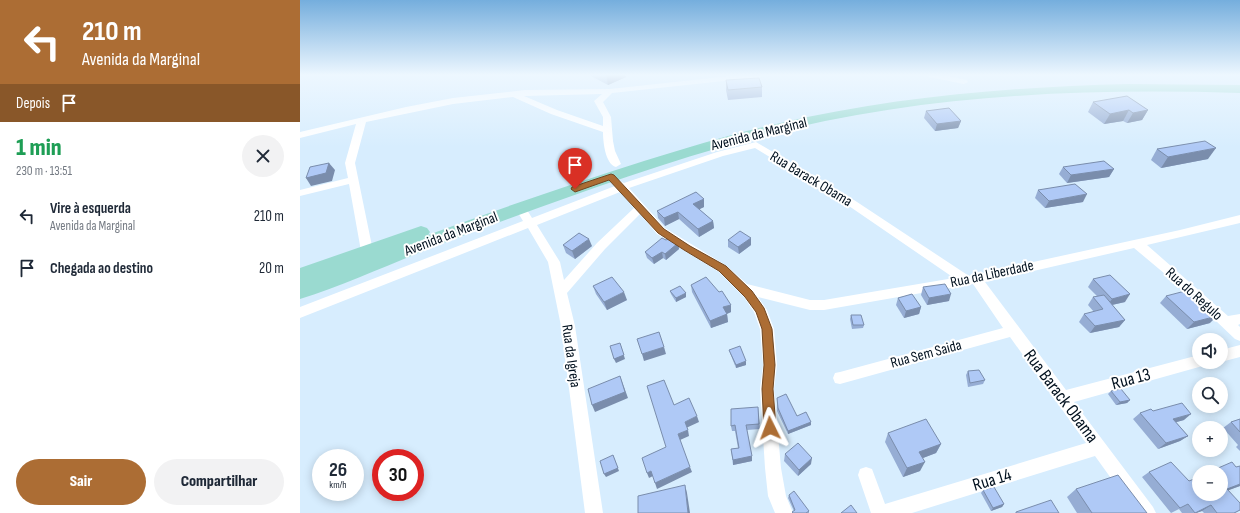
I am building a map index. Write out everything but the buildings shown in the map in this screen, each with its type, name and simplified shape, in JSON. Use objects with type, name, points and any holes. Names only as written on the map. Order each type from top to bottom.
[{"type":"main road","name":"Avenida da Marginal","points":[[300,276],[367,251],[616,176],[748,126],[878,99]]},
{"type":"main road","name":"Avenida da Marginal","points":[[300,291],[520,208],[720,143],[794,124],[946,99]]},
{"type":"street","points":[[300,135],[436,104],[475,99]]},
{"type":"street","points":[[525,99],[554,112],[607,130]]},
{"type":"street","points":[[600,99],[598,101],[607,117],[610,151],[616,176],[661,231],[723,269],[749,294],[760,310],[767,329],[770,365],[767,389],[773,468],[777,496],[784,513]]},
{"type":"street","points":[[362,120],[350,164],[367,251]]},
{"type":"street","name":"Rua Barack Obama","points":[[616,176],[756,145],[850,202],[971,279],[1063,398],[1147,513]]},
{"type":"street","points":[[300,313],[530,223],[616,176]]},
{"type":"street","points":[[300,193],[353,180]]},
{"type":"street","name":"Rua da Igreja","points":[[520,208],[543,242],[554,262],[568,326],[594,513]]},
{"type":"street","points":[[560,292],[601,246],[641,208]]},
{"type":"street","name":"Rua da Liberdade","points":[[742,288],[810,305],[824,305],[971,279],[1240,219]]},
{"type":"street","name":"Rua do Regulo","points":[[1136,243],[1181,281],[1240,335]]},
{"type":"street","points":[[1226,322],[1240,319]]},
{"type":"street","name":"Rua Sem Saida","points":[[840,378],[1012,331]]},
{"type":"street","points":[[1228,354],[1240,351]]},
{"type":"street","name":"Rua 13","points":[[1063,398],[1192,363]]},
{"type":"street","name":"Rua 14","points":[[884,513],[1099,447]]},
{"type":"street","points":[[866,475],[880,513]]},
{"type":"route","points":[[575,189],[611,177],[622,187],[661,231],[723,269],[749,294],[760,310],[767,329],[770,365],[767,389],[770,428]]}]
